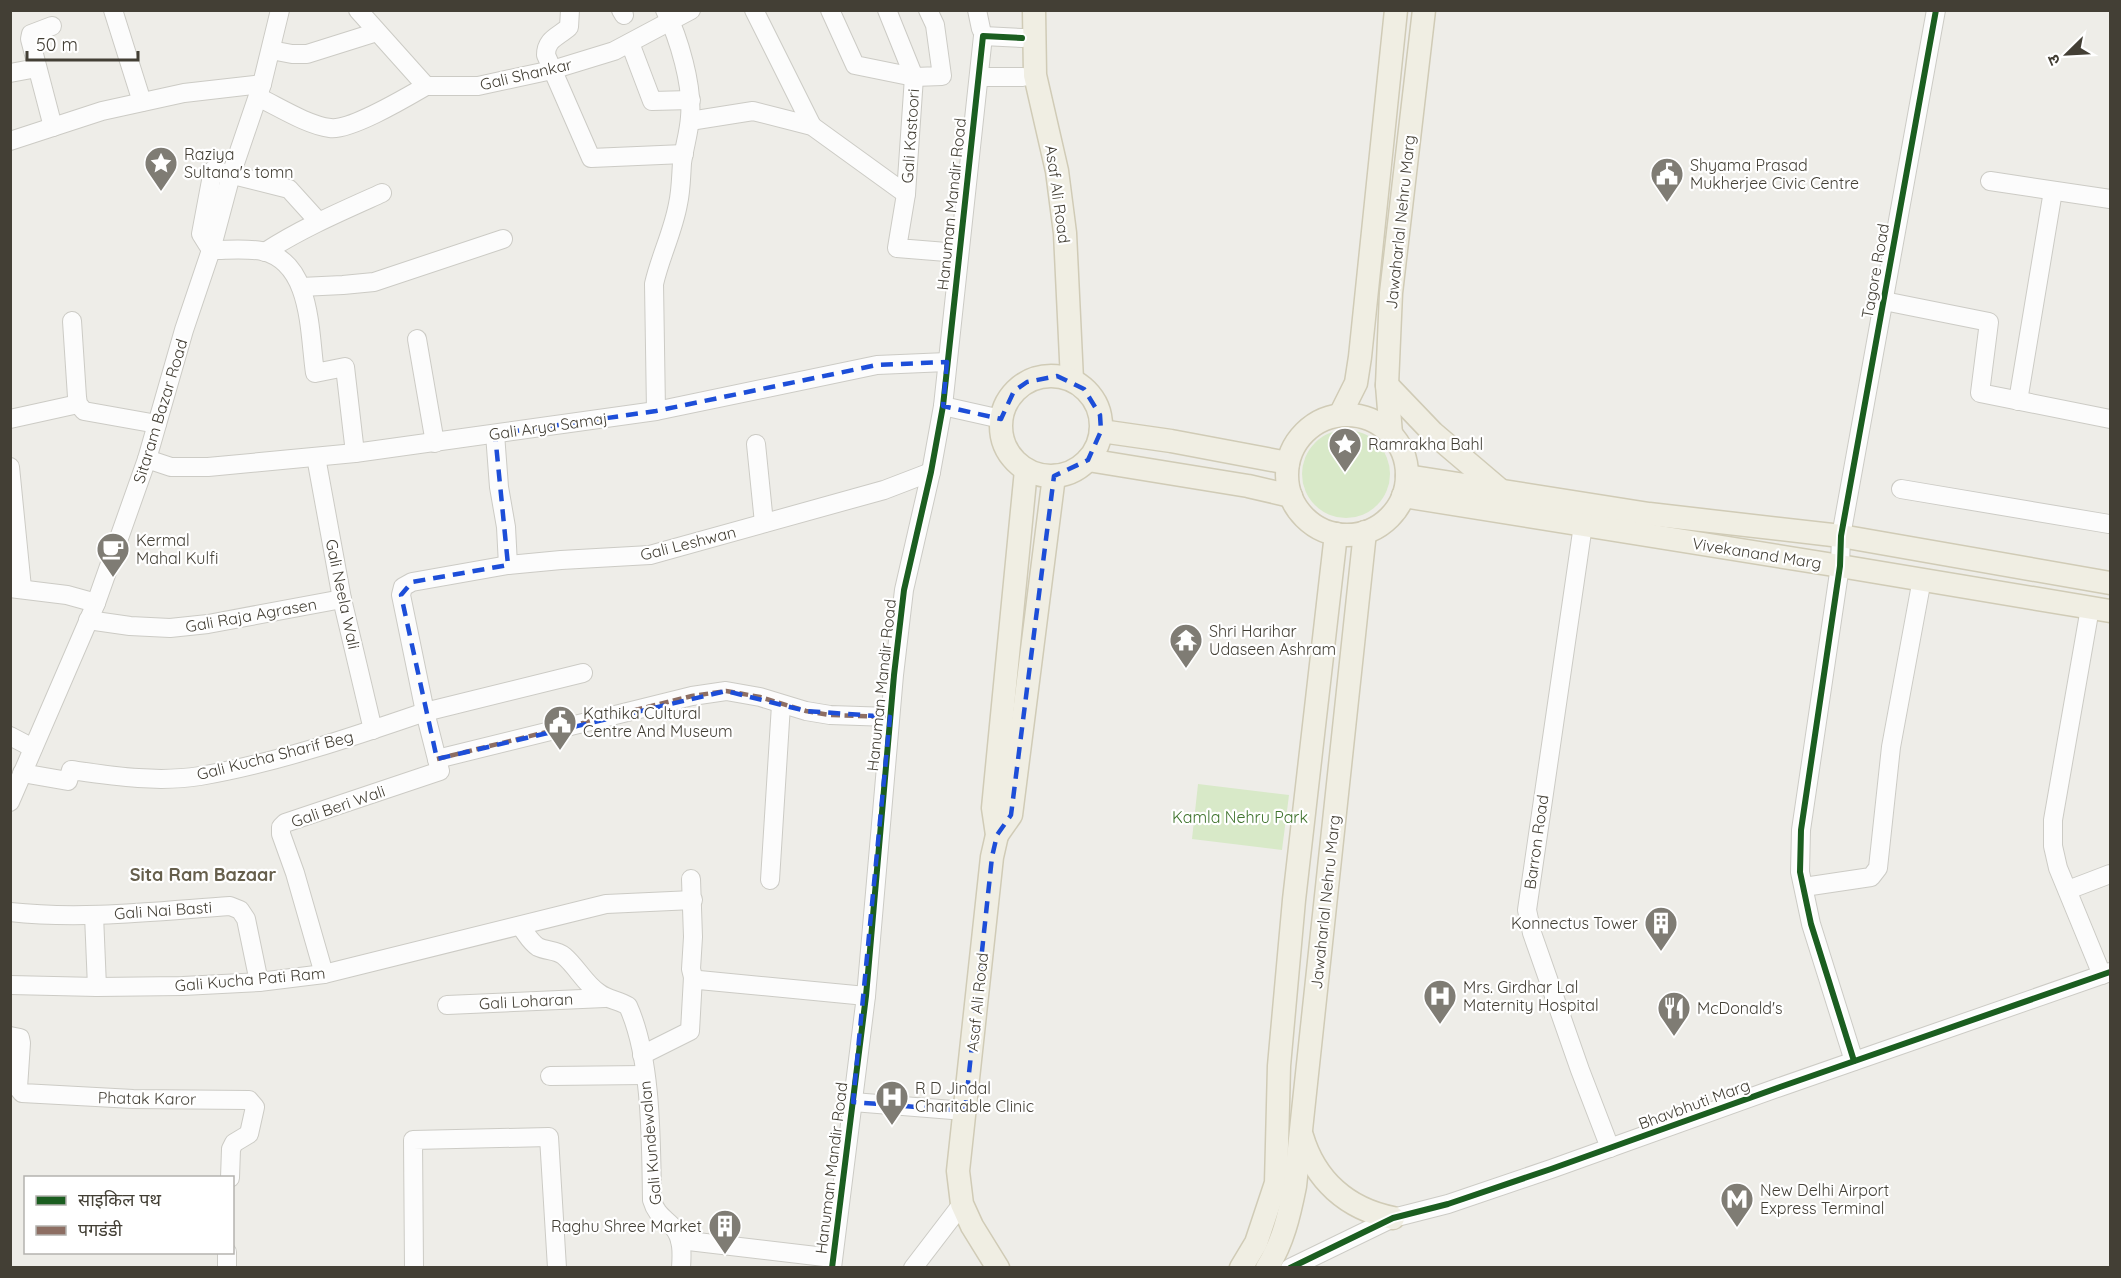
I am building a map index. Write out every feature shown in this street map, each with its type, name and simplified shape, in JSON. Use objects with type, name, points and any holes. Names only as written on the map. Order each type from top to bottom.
[{"type":"main road","name":"Asaf Ali Road","points":[[1022,10],[1023,77],[1044,173],[1053,233],[1064,378]]},
{"type":"main road","name":"Asaf Ali Road","points":[[1034,10],[1035,75],[1057,171],[1065,232],[1064,378]]},
{"type":"main road","name":"Jawaharlal Nehru Marg","points":[[1340,415],[1356,383],[1360,357],[1396,10]]},
{"type":"main road","name":"Jawaharlal Nehru Marg","points":[[1391,434],[1387,385],[1391,293],[1424,10]]},
{"type":"main road","points":[[1041,376],[1064,378],[1084,388],[1094,401],[1100,415],[1101,431],[1097,445],[1088,459],[1068,473],[1054,476],[1040,475],[1026,470],[1015,461],[1006,448],[1001,434],[1001,419],[1005,404],[1014,391],[1026,382],[1041,376]]},
{"type":"main road","points":[[1387,385],[1433,433],[1501,490]]},
{"type":"main road","points":[[1340,415],[1368,418],[1391,434],[1403,453],[1405,486],[1392,515],[1375,528],[1350,535],[1336,534],[1319,528],[1305,518],[1291,496],[1287,476],[1288,463],[1298,440],[1306,430],[1316,423],[1340,415]]},
{"type":"main road","points":[[1101,431],[1171,441],[1288,463]]},
{"type":"main road","points":[[1088,459],[1248,486],[1291,496]]},
{"type":"main road","name":"Asaf Ali Road","points":[[998,1268],[972,1226],[962,1204],[958,1171],[992,857],[997,835],[993,808],[1026,470]]},
{"type":"main road","name":"Asaf Ali Road","points":[[997,835],[1011,815],[1054,476]]},
{"type":"main road","name":"Vivekanand Marg","points":[[1405,486],[1501,490],[1649,514],[1841,536],[2110,584]]},
{"type":"main road","name":"Vivekanand Marg","points":[[1405,486],[1583,525],[2100,610]]},
{"type":"main road","name":"Jawaharlal Nehru Marg","points":[[1267,1268],[1287,1227],[1295,1186],[1365,532]]},
{"type":"main road","name":"Jawaharlal Nehru Marg","points":[[1241,1268],[1256,1243],[1276,1183],[1279,1066],[1294,900],[1336,534]]},
{"type":"main road","points":[[1300,1131],[1306,1151],[1316,1169],[1329,1185],[1362,1209],[1393,1218]]},
{"type":"street","points":[[113,10],[142,102]]},
{"type":"street","name":"Sitaram Bazar Road","points":[[12,795],[96,603],[147,459],[184,330],[211,250],[231,175],[260,91],[280,10]]},
{"type":"street","points":[[10,141],[102,111],[184,93],[260,91],[317,125],[332,128],[346,125],[426,86],[358,10]]},
{"type":"street","points":[[570,10],[569,27],[552,39],[546,47],[546,55],[591,158],[684,154]]},
{"type":"street","name":"Gali Shankar","points":[[426,86],[478,86],[552,70],[614,51],[630,43],[668,16],[691,10]]},
{"type":"street","points":[[754,10],[812,126]]},
{"type":"street","points":[[830,10],[855,64],[914,77],[942,76],[935,25],[928,10]]},
{"type":"street","name":"Gali Kastoori","points":[[887,10],[914,77],[906,194],[897,248],[959,254]]},
{"type":"street","name":"Hanuman Mandir Road","points":[[832,1262],[866,996],[890,717],[904,590],[931,472],[943,406],[979,77],[982,33],[977,10]]},
{"type":"street","name":"Tagore Road","points":[[1854,1061],[1811,924],[1800,872],[1801,830],[1840,566],[1841,536],[1936,10]]},
{"type":"street","points":[[656,411],[654,284],[679,203],[691,100],[688,80],[668,16]]},
{"type":"street","points":[[52,26],[31,34],[30,39],[53,127]]},
{"type":"street","points":[[271,50],[307,54],[377,32]]},
{"type":"street","points":[[982,33],[1022,38]]},
{"type":"street","points":[[630,43],[652,101],[691,100]]},
{"type":"street","points":[[10,73],[37,68]]},
{"type":"street","points":[[979,77],[1023,77]]},
{"type":"street","points":[[690,120],[753,111],[812,126],[906,194]]},
{"type":"street","points":[[231,175],[289,189],[318,221]]},
{"type":"street","points":[[1990,181],[2110,200]]},
{"type":"street","points":[[2018,401],[2054,191]]},
{"type":"street","points":[[265,252],[318,221],[382,193]]},
{"type":"street","points":[[301,287],[374,282],[503,239]]},
{"type":"street","points":[[211,250],[244,249],[273,254],[295,273],[307,309],[315,373],[345,367],[355,453]]},
{"type":"street","points":[[1884,301],[1989,322],[1980,393],[2110,419]]},
{"type":"street","points":[[72,321],[78,404],[84,411],[157,424]]},
{"type":"street","points":[[417,339],[435,443]]},
{"type":"street","name":"Gali Arya Samaj","points":[[147,459],[171,467],[208,467],[355,453],[656,411],[877,365],[947,362]]},
{"type":"street","points":[[10,419],[78,404]]},
{"type":"street","points":[[943,406],[1001,419]]},
{"type":"street","points":[[495,434],[508,565]]},
{"type":"street","points":[[756,444],[764,523]]},
{"type":"street","name":"Gali Neela Wali","points":[[316,457],[342,599],[373,730]]},
{"type":"street","points":[[10,467],[16,588],[67,595],[96,603]]},
{"type":"street","name":"Gali Leshwan","points":[[425,712],[401,595],[403,587],[412,582],[508,565],[650,555],[885,490],[931,472]]},
{"type":"street","points":[[1901,489],[2110,520]]},
{"type":"street","name":"Barron Road","points":[[1583,525],[1527,910],[1532,933],[1610,1148]]},
{"type":"street","points":[[1804,887],[1871,877],[1878,868],[1892,747],[1922,579]]},
{"type":"street","name":"Gali Raja Agrasen","points":[[88,620],[130,626],[170,628],[208,624],[342,599]]},
{"type":"street","points":[[2100,610],[2053,820],[2053,846],[2058,867],[2106,974]]},
{"type":"street","name":"Gali Kucha Sharif Beg","points":[[22,773],[68,781],[71,770],[129,779],[198,776],[271,759],[373,730],[425,712],[583,673]]},
{"type":"street","points":[[425,712],[439,765],[692,696],[726,691],[830,715],[890,717]]},
{"type":"street","points":[[770,880],[781,705]]},
{"type":"street","points":[[10,736],[33,748]]},
{"type":"street","name":"Gali Beri Wali","points":[[324,974],[301,892],[281,834],[281,827],[285,823],[439,765]]},
{"type":"street","points":[[2068,890],[2110,874]]},
{"type":"street","points":[[642,1055],[690,1031],[693,977],[691,969],[693,900],[691,879]]},
{"type":"street","name":"Gali Kucha Pati Ram","points":[[10,985],[183,986],[259,982],[324,974],[606,904],[693,900]]},
{"type":"street","name":"Gali Nai Basti","points":[[10,912],[35,915],[94,915],[231,906],[240,910],[246,919],[259,982]]},
{"type":"street","points":[[94,915],[97,987]]},
{"type":"street","name":"Gali Kundewalan","points":[[520,926],[533,943],[541,948],[562,954],[596,992],[605,998],[620,1001],[628,1006],[642,1055],[651,1120],[652,1200],[655,1211],[674,1227],[680,1240]]},
{"type":"street","name":"Bhavbhuti Marg","points":[[1290,1268],[1393,1218],[1448,1204],[2106,974]]},
{"type":"street","points":[[693,977],[699,980],[866,996]]},
{"type":"street","name":"Gali Loharan","points":[[447,1005],[605,998]]},
{"type":"street","name":"Phatak Karor","points":[[10,1036],[20,1038],[18,1088],[22,1093],[133,1099],[249,1100],[255,1107],[252,1130],[234,1143],[231,1149],[230,1176]]},
{"type":"street","points":[[550,1076],[645,1075]]},
{"type":"street","points":[[852,1102],[965,1111]]},
{"type":"street","points":[[414,1268],[413,1140],[549,1137],[557,1268]]},
{"type":"street","points":[[914,1268],[962,1204]]},
{"type":"street","points":[[681,1268],[683,1251],[680,1240],[832,1262]]},
{"type":"highlighted area","points":[[947,362],[943,406],[1001,419],[1014,391],[1027,382],[1057,376],[1084,389],[1100,415],[1101,431],[1088,460],[1054,476],[1011,815],[997,835],[992,857],[965,1111],[853,1102],[890,717],[806,711],[726,691],[437,759],[401,595],[412,582],[508,565],[495,434],[656,411],[877,365]]},
{"type":"green space","points":[[1346,430],[1363,433],[1377,443],[1387,457],[1390,474],[1387,491],[1377,505],[1363,515],[1346,518],[1329,515],[1315,505],[1305,491],[1302,474],[1305,457],[1315,443],[1329,433]]},
{"type":"green space","name":"Kamla Nehru Park","points":[[1198,784],[1289,795],[1282,850],[1192,839]]},
{"type":"marked path","points":[[437,759],[692,696],[726,691],[830,715],[890,717]]},
{"type":"cycle path","points":[[1854,1061],[1811,924],[1800,872],[1801,830],[1840,566],[1841,536],[1936,10]]},
{"type":"cycle path","points":[[832,1268],[866,996],[894,675],[904,590],[931,472],[943,406],[983,36],[1022,38]]},
{"type":"cycle path","points":[[1290,1268],[1393,1218],[1448,1204],[1551,1169],[2110,972]]},
{"type":"place","name":"Raziya Sultana's tomn","points":[[161,192]]},
{"type":"place","name":"Shyama Prasad Mukherjee Civic Centre","points":[[1667,203]]},
{"type":"place","name":"Ramrakha Bahl","points":[[1345,473]]},
{"type":"place","name":"Kermal Mahal Kulfi","points":[[113,578]]},
{"type":"place","name":"Shri Harihar Udaseen Ashram","points":[[1186,669]]},
{"type":"place","name":"Kathika Cultural Centre And Museum","points":[[560,751]]},
{"type":"place","name":"Konnectus Tower","points":[[1661,952]]},
{"type":"place","name":"Mrs. Girdhar Lal Maternity Hospital","points":[[1440,1025]]},
{"type":"place","name":"McDonald's","points":[[1674,1037]]},
{"type":"place","name":"R D Jindal Charitable Clinic","points":[[892,1126]]},
{"type":"place","name":"New Delhi Airport Express Terminal","points":[[1737,1228]]},
{"type":"place","name":"Raghu Shree Market","points":[[725,1255]]},
{"type":"district","name":"Sita Ram Bazaar","points":[[203,874]]}]
